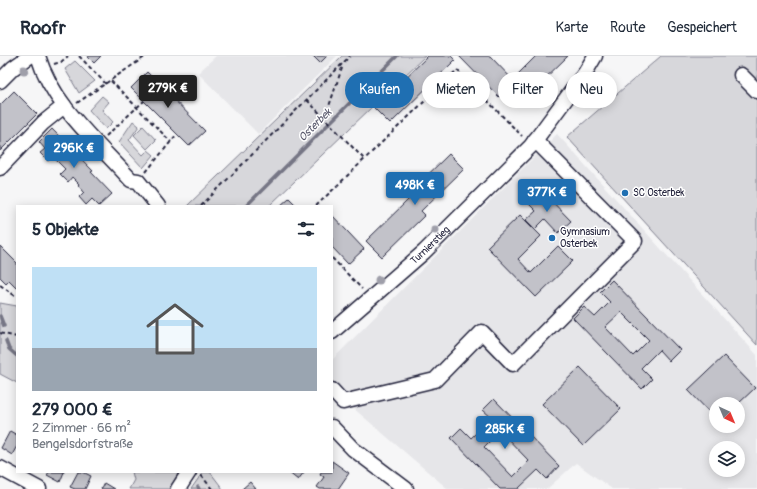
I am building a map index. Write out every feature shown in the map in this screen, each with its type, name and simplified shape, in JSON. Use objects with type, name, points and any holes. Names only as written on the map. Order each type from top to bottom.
[{"type":"street","points":[[0,81],[30,56]]},
{"type":"street","points":[[38,56],[47,80],[65,108],[131,180],[138,181],[157,205]]},
{"type":"street","name":"Turnierstieg","points":[[333,331],[424,252],[533,143],[585,73],[594,56]]},
{"type":"street","points":[[741,75],[757,91]]},
{"type":"street","points":[[0,168],[43,123],[65,108]]},
{"type":"street","points":[[333,391],[343,402],[435,380],[482,332],[513,364],[635,241],[533,143]]},
{"type":"street","points":[[333,428],[353,449],[406,489]]},
{"type":"street","points":[[0,468],[39,489]]},
{"type":"street","points":[[178,489],[188,473]]},
{"type":"path","points":[[79,56],[106,84]]},
{"type":"path","points":[[65,108],[111,81],[146,56]]},
{"type":"path","points":[[202,205],[350,56]]},
{"type":"path","points":[[325,118],[343,63]]},
{"type":"path","points":[[317,205],[457,70],[533,143]]},
{"type":"path","points":[[111,81],[171,142]]},
{"type":"path","points":[[307,100],[364,159]]},
{"type":"path","points":[[98,144],[144,101]]},
{"type":"path","points":[[138,181],[177,134]]},
{"type":"path","points":[[333,259],[371,298]]},
{"type":"path","points":[[0,285],[16,296]]},
{"type":"path","points":[[0,333],[16,337]]},
{"type":"path","points":[[200,473],[212,489]]},
{"type":"shaded area","points":[[216,56],[337,56],[258,134],[198,73]]},
{"type":"shaded area","points":[[342,56],[425,56],[408,72],[345,72],[345,108],[371,108],[270,205],[188,205]]},
{"type":"shaded area","points":[[661,56],[757,56],[757,345],[567,137],[601,108],[617,108],[617,94]]},
{"type":"shaded area","points":[[75,61],[95,81],[79,93],[65,69]]},
{"type":"shaded area","points":[[102,96],[109,102],[102,110],[113,122],[106,129],[89,110]]},
{"type":"shaded area","points":[[133,121],[139,126],[129,140],[143,155],[148,150],[154,155],[143,168],[119,142]]},
{"type":"shaded area","points":[[143,126],[156,140],[147,149],[134,135]]},
{"type":"shaded area","name":"Gymnasium Osterbek","points":[[557,134],[757,355],[757,489],[612,489],[576,463],[547,489],[448,489],[333,391],[333,359]]},
{"type":"shaded area","points":[[0,303],[16,306],[16,382],[0,374]]},
{"type":"shaded area","points":[[132,473],[178,473],[169,489],[129,489],[134,480]]},
{"type":"shaded area","points":[[202,473],[211,473],[223,489],[191,489]]},
{"type":"building","points":[[87,56],[101,56],[94,63]]},
{"type":"building","points":[[313,56],[327,56],[320,63]]},
{"type":"building","points":[[428,56],[451,56],[455,60],[443,72],[422,72],[422,92],[414,100],[414,72],[411,72]]},
{"type":"building","points":[[459,56],[490,56],[505,72],[498,72],[498,96],[490,88],[490,72],[475,72]]},
{"type":"building","points":[[536,56],[568,56],[552,72],[520,72]]},
{"type":"building","points":[[147,72],[205,131],[189,146],[131,88]]},
{"type":"building","points":[[14,91],[37,114],[0,151],[0,105]]},
{"type":"building","points":[[374,108],[406,108],[390,124]]},
{"type":"building","points":[[52,129],[93,171],[91,172],[112,194],[100,205],[98,205],[92,199],[86,205],[79,197],[84,192],[78,185],[79,184],[72,177],[68,182],[60,174],[65,169],[52,156],[48,161],[40,153],[45,149],[39,142]]},
{"type":"building","points":[[449,154],[464,169],[421,211],[425,215],[382,257],[366,241],[409,199],[406,196]]},
{"type":"building","points":[[542,191],[571,221],[558,233],[545,219],[535,229],[526,220],[536,211],[529,204]]},
{"type":"building","points":[[289,198],[296,205],[281,205]]},
{"type":"building","points":[[520,215],[541,236],[518,259],[531,273],[558,246],[573,261],[536,297],[487,247]]},
{"type":"building","points":[[333,216],[364,249],[348,264],[333,248]]},
{"type":"building","points":[[0,246],[16,262],[16,287],[9,280],[6,283],[0,277]]},
{"type":"building","points":[[612,280],[680,350],[669,361],[659,350],[641,368],[652,379],[642,389],[573,318],[584,307],[595,317],[610,302],[600,292]],"holes":[[[621,312],[649,340],[633,356],[605,327]]]},
{"type":"building","points":[[724,356],[755,388],[745,397],[709,397],[709,412],[688,390]]},
{"type":"building","points":[[580,367],[621,409],[583,446],[542,404]]},
{"type":"building","points":[[494,399],[559,466],[547,479],[538,470],[519,488],[520,489],[500,489],[451,438],[461,428],[471,438],[492,418],[483,410]],"holes":[[[500,431],[529,461],[513,477],[484,447]]]},
{"type":"building","points":[[10,431],[16,434],[16,448],[12,455],[1,448]]},
{"type":"building","points":[[333,462],[349,473],[338,489],[320,489],[317,487],[324,477],[320,474],[333,473]]},
{"type":"building","points":[[48,473],[64,473],[60,482],[47,475]]},
{"type":"building","points":[[77,473],[85,473],[91,476],[85,489],[75,489],[70,487]]},
{"type":"building","points":[[289,473],[303,473],[298,480]]},
{"type":"building","points":[[250,482],[256,489],[242,489]]},
{"type":"building","points":[[104,483],[114,489],[101,489]]},
{"type":"waterway","name":"Osterbek","points":[[247,205],[397,56]]},
{"type":"waterway","points":[[0,316],[4,326]]},
{"type":"waterway","points":[[6,341],[9,349],[16,355]]},
{"type":"place","name":"SC Osterbek","points":[[625,193]]},
{"type":"place","name":"Gymnasium Osterbek","points":[[552,238]]}]
